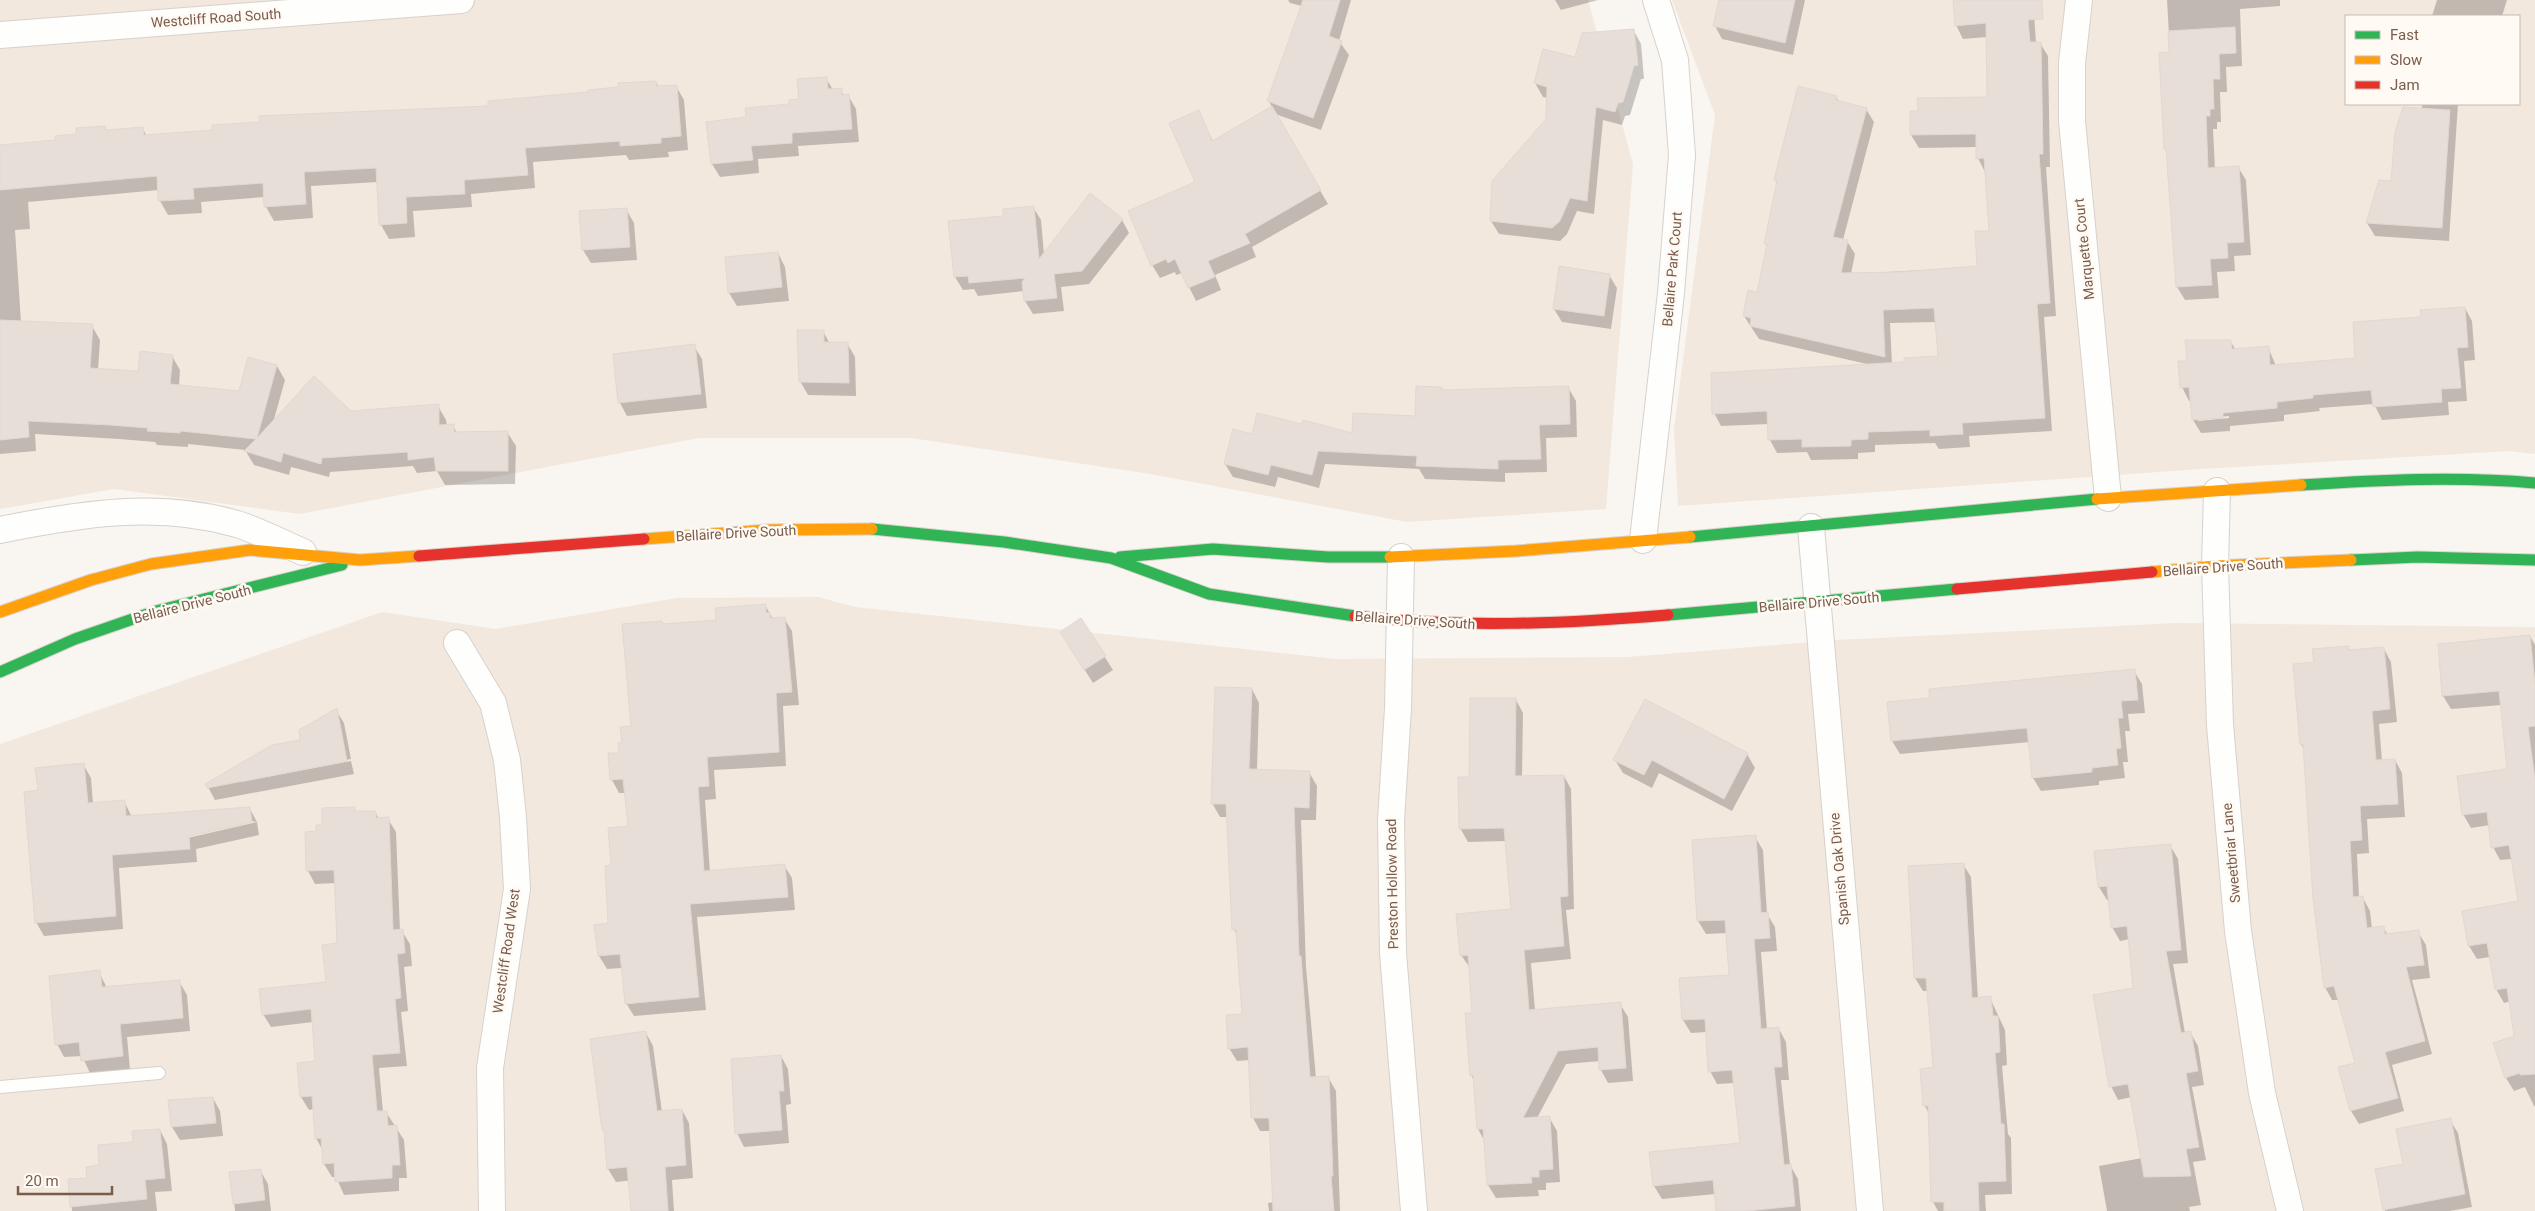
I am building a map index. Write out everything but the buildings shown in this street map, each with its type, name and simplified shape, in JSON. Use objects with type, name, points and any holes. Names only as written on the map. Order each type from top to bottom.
[{"type":"main road","name":"Bellaire Drive South","points":[[1111,558],[1214,549],[1328,557],[1401,557],[1644,540],[2108,498],[2217,490],[2400,479],[2535,482]]},
{"type":"main road","name":"Bellaire Drive South","points":[[0,612],[91,580],[151,564],[250,550],[360,560],[766,530],[873,528],[1004,542],[1111,558],[1209,594],[1322,612],[1400,621],[1468,624],[1548,623],[1817,602],[2214,566],[2418,557],[2535,560]]},
{"type":"main road","name":"Bellaire Drive South","points":[[0,672],[75,639],[156,611],[360,560]]},
{"type":"street","name":"Westcliff Road South","points":[[0,35],[462,0]]},
{"type":"street","name":"Bellaire Park Court","points":[[1644,540],[1671,293],[1682,155],[1675,60],[1656,0]]},
{"type":"street","name":"Marquette Court","points":[[2079,0],[2072,63],[2072,120],[2108,498]]},
{"type":"street","name":"Sweetbriar Lane","points":[[2217,490],[2214,566],[2220,725],[2238,930],[2262,1093],[2290,1211]]},
{"type":"street","name":"Bellaire Drive South","points":[[0,530],[110,512],[144,510],[170,512],[238,525],[312,556]]},
{"type":"street","name":"Spanish Oak Drive","points":[[1811,526],[1870,1211]]},
{"type":"street","name":"Preston Hollow Road","points":[[1401,557],[1391,821],[1393,952],[1414,1211]]},
{"type":"street","name":"Westcliff Road West","points":[[457,643],[493,703],[508,760],[513,817],[517,889],[490,1068],[492,1211]]},
{"type":"lane","points":[[0,1087],[159,1074]]},
{"type":"shaded area","points":[[0,0],[1588,0],[1633,164],[1606,509],[1407,522],[1150,474],[911,438],[699,438],[300,514],[114,489],[0,509]]},
{"type":"shaded area","points":[[1672,0],[2535,0],[2535,454],[2510,451],[2200,469],[1678,506],[1674,429],[1715,115]]},
{"type":"shaded area","points":[[818,597],[855,607],[1336,659],[1628,657],[1837,640],[2177,623],[2535,627],[2535,1211],[0,1211],[0,744],[382,612],[496,629],[677,598]]},
{"type":"traffic: fast","points":[[2301,485],[2447,479],[2535,483]]},
{"type":"traffic: fast","points":[[1690,537],[2097,499]]},
{"type":"traffic: fast","points":[[872,529],[1004,542],[1111,558],[1209,594],[1355,616]]},
{"type":"traffic: fast","points":[[1120,557],[1213,549],[1328,557],[1390,557]]},
{"type":"traffic: fast","points":[[2351,560],[2418,557],[2535,560]]},
{"type":"traffic: fast","points":[[0,672],[75,639],[156,611],[342,565]]},
{"type":"traffic: fast","points":[[1668,615],[1957,589]]},
{"type":"traffic: slow","points":[[2097,499],[2301,485]]},
{"type":"traffic: slow","points":[[644,539],[766,530],[872,529]]},
{"type":"traffic: slow","points":[[1390,557],[1516,551],[1690,537]]},
{"type":"traffic: slow","points":[[0,612],[91,580],[151,564],[250,550],[360,560],[419,556]]},
{"type":"traffic: slow","points":[[2152,572],[2215,566],[2351,560]]},
{"type":"traffic: jam","points":[[419,556],[644,539]]},
{"type":"traffic: jam","points":[[1957,589],[2152,572]]},
{"type":"traffic: jam","points":[[1355,616],[1433,622],[1511,623],[1589,621],[1668,615]]}]
